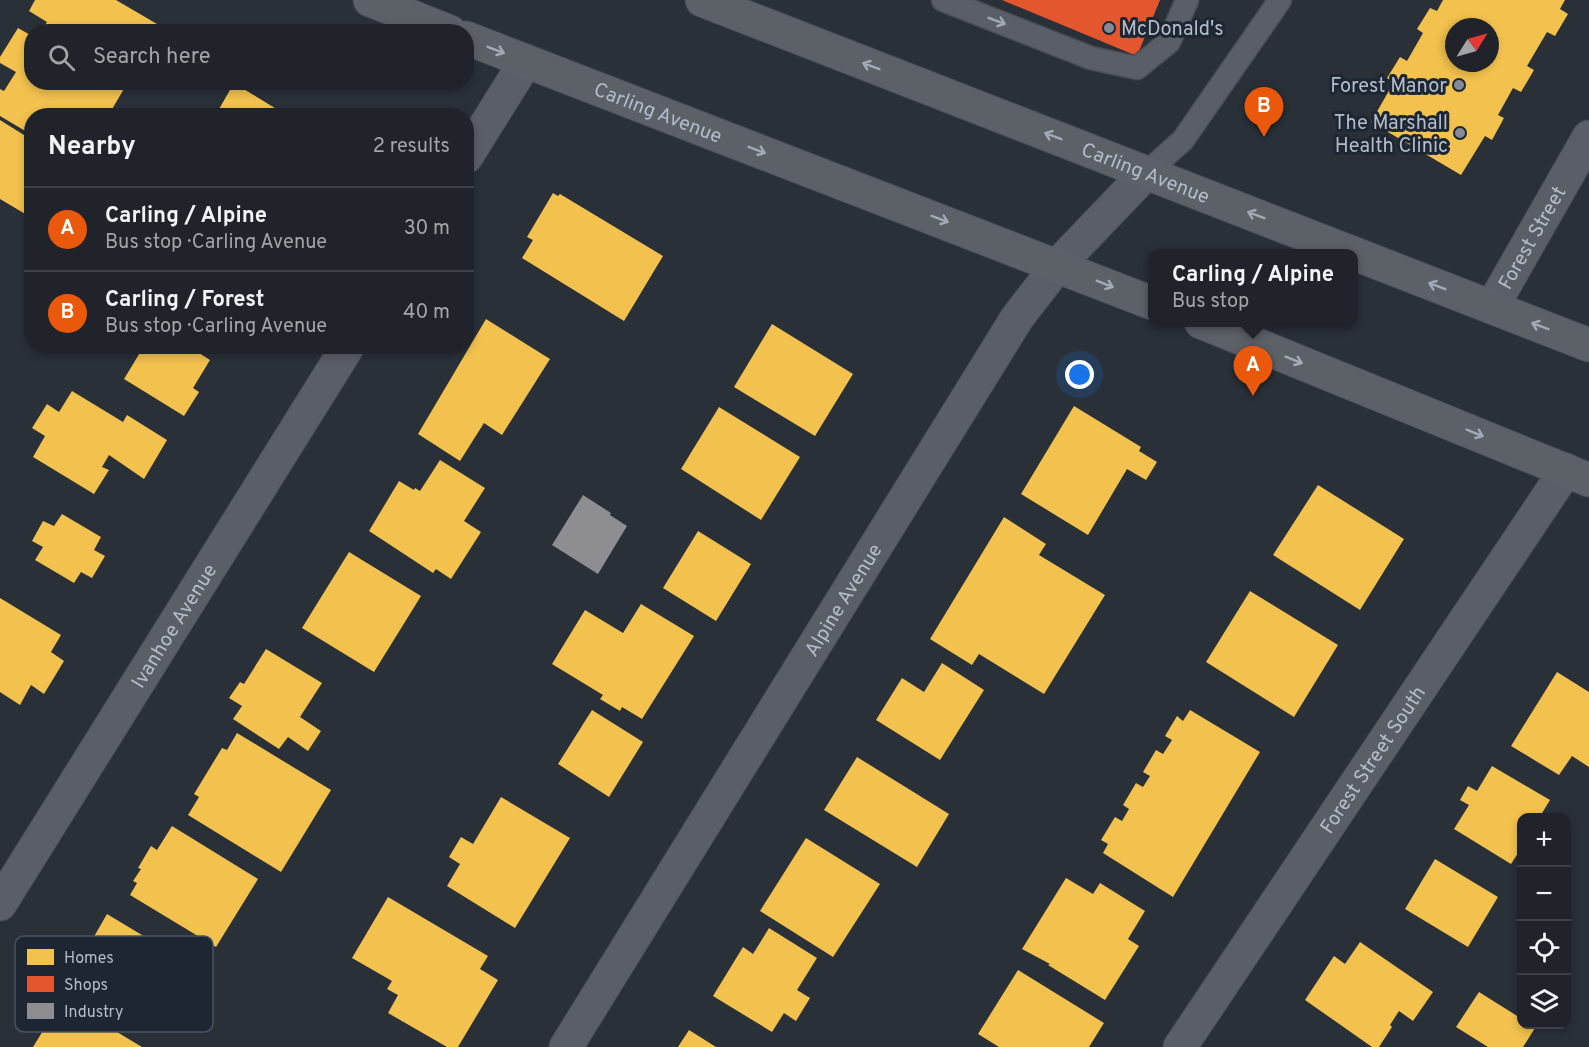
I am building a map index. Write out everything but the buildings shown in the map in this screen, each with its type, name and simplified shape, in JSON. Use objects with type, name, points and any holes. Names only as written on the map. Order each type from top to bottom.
[{"type":"main road","points":[[370,0],[430,24]]},
{"type":"main road","name":"Carling Avenue","points":[[702,0],[1342,249]]},
{"type":"main road","name":"Carling Avenue","points":[[474,41],[1148,301]]},
{"type":"main road","name":"Carling Avenue","points":[[1358,255],[1589,345]]},
{"type":"main road","points":[[1213,327],[1577,475]]},
{"type":"street","points":[[474,144],[526,61]]},
{"type":"street","name":"Forest Street","points":[[1492,307],[1589,137]]},
{"type":"street","name":"Alpine Avenue","points":[[566,1047],[1017,318],[1058,265],[1146,173]]},
{"type":"street","name":"Ivanhoe Avenue","points":[[0,904],[343,354]]},
{"type":"street","name":"Forest Street South","points":[[1180,1047],[1577,475]]},
{"type":"lane","points":[[943,0],[1091,58],[1137,68],[1169,42],[1187,0]]},
{"type":"lane","points":[[1146,173],[1183,140],[1281,0]]},
{"type":"place","name":"McDonald's","points":[[1109,28]]},
{"type":"place","name":"Forest Manor","points":[[1459,85]]},
{"type":"place","name":"The Marshall Health Clinic","points":[[1460,133]]},
{"type":"place","name":"Carling / Forest","points":[[1264,137]]},
{"type":"place","name":"Carling / Alpine","points":[[1253,396]]}]
